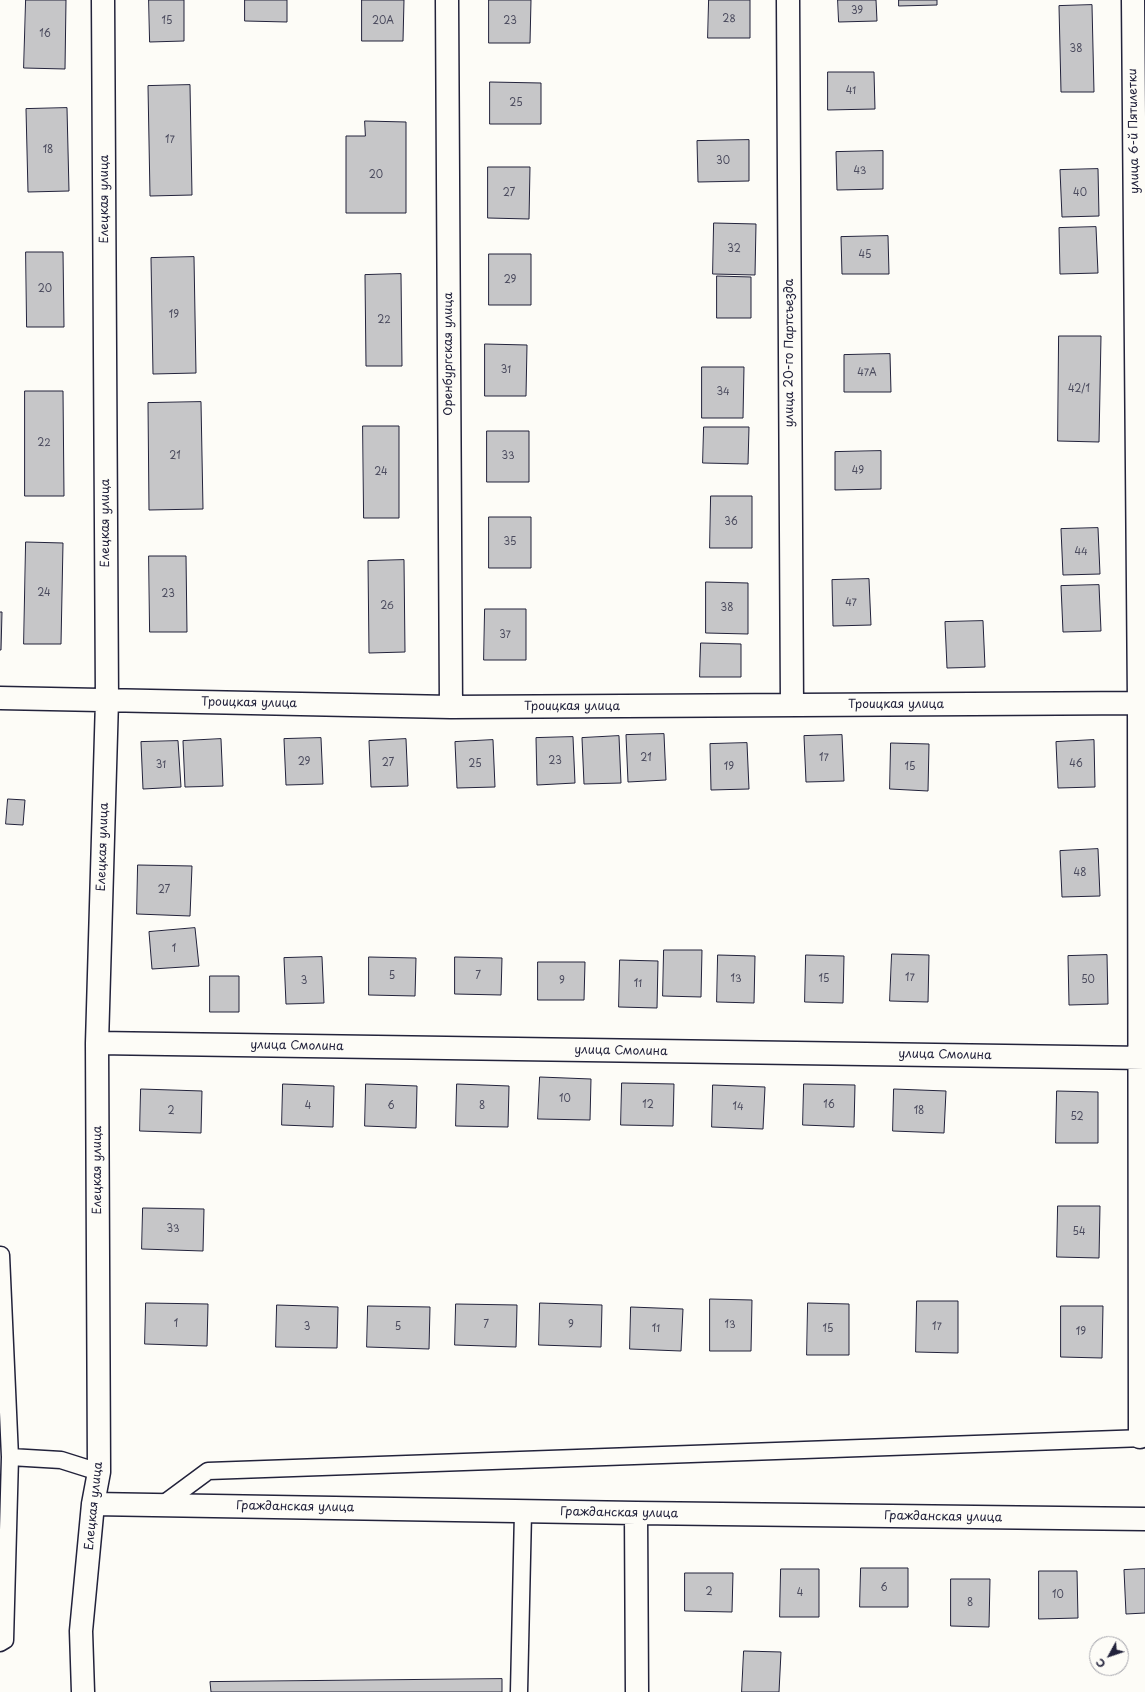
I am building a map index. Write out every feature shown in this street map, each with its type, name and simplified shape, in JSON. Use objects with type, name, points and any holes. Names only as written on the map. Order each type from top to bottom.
[{"type":"street","name":"Елецкая улица","points":[[83,1692],[81,1631],[93,1504],[99,1472],[97,1043],[107,700],[104,0]]},
{"type":"street","name":"Оренбургская улица","points":[[447,0],[451,707]]},
{"type":"street","name":"улица 20-го Партсъезда","points":[[788,0],[792,705]]},
{"type":"street","name":"улица 6-й Пятилетки","points":[[1133,0],[1142,703],[1143,1438]]},
{"type":"street","name":"Троицкая улица","points":[[0,698],[451,707],[1142,703]]},
{"type":"street","name":"улица Смолина","points":[[97,1043],[1142,1058]]},
{"type":"street","name":"Гражданская улица","points":[[93,1504],[523,1512],[1145,1519]]},
{"type":"street","points":[[636,1513],[637,1692]]},
{"type":"lane","points":[[0,1255],[2,1255],[3,1382],[10,1457],[4,1529],[4,1640],[0,1643]]},
{"type":"lane","points":[[162,1505],[208,1471],[1143,1438]]},
{"type":"lane","points":[[10,1457],[61,1460],[99,1472]]},
{"type":"lane","points":[[520,1692],[523,1512]]},
{"type":"building","points":[[26,0],[66,0],[65,69],[24,68]]},
{"type":"building","points":[[149,0],[184,0],[184,41],[150,42]]},
{"type":"building","points":[[245,0],[287,0],[287,22],[245,21]]},
{"type":"building","points":[[362,0],[404,0],[403,41],[362,41]]},
{"type":"building","points":[[489,0],[531,0],[530,43],[489,43]]},
{"type":"building","points":[[709,0],[750,0],[750,38],[708,38]]},
{"type":"building","points":[[838,0],[876,0],[877,21],[839,22]]},
{"type":"building","points":[[899,0],[937,0],[937,5],[899,6]]},
{"type":"building","points":[[1092,5],[1094,92],[1061,92],[1059,6]]},
{"type":"building","points":[[828,72],[874,72],[875,109],[828,110]]},
{"type":"building","points":[[490,82],[541,83],[541,124],[490,124]]},
{"type":"building","points":[[190,85],[192,195],[150,196],[148,86]]},
{"type":"building","points":[[67,108],[69,191],[28,192],[26,109]]},
{"type":"building","points":[[365,121],[406,122],[406,213],[346,213],[346,136],[365,136]]},
{"type":"building","points":[[749,140],[749,181],[698,182],[697,141]]},
{"type":"building","points":[[883,151],[883,189],[837,190],[836,152]]},
{"type":"building","points":[[488,167],[530,167],[529,219],[488,218]]},
{"type":"building","points":[[1098,169],[1099,216],[1062,217],[1060,170]]},
{"type":"building","points":[[714,223],[756,224],[755,275],[713,274]]},
{"type":"building","points":[[1096,227],[1098,273],[1060,274],[1059,228]]},
{"type":"building","points":[[888,236],[889,274],[842,274],[841,237]]},
{"type":"building","points":[[26,252],[63,252],[64,327],[27,327]]},
{"type":"building","points":[[489,254],[531,254],[531,305],[489,305]]},
{"type":"building","points":[[194,257],[196,373],[153,374],[151,258]]},
{"type":"building","points":[[401,274],[402,366],[366,366],[365,275]]},
{"type":"building","points":[[717,276],[751,277],[751,318],[717,318]]},
{"type":"building","points":[[1059,336],[1101,336],[1099,442],[1058,441]]},
{"type":"building","points":[[485,344],[527,345],[526,396],[485,396]]},
{"type":"building","points":[[890,354],[891,392],[844,392],[844,355]]},
{"type":"building","points":[[702,367],[744,367],[743,418],[702,418]]},
{"type":"building","points":[[25,391],[63,391],[64,496],[25,496]]},
{"type":"building","points":[[201,402],[203,509],[149,510],[148,403]]},
{"type":"building","points":[[363,426],[399,426],[399,518],[364,518]]},
{"type":"building","points":[[704,427],[749,427],[748,464],[703,463]]},
{"type":"building","points":[[487,431],[529,431],[529,482],[487,482]]},
{"type":"building","points":[[881,451],[881,489],[835,490],[835,452]]},
{"type":"building","points":[[711,496],[752,496],[752,548],[710,548]]},
{"type":"building","points":[[489,517],[531,517],[531,568],[489,568]]},
{"type":"building","points":[[1098,528],[1100,574],[1063,575],[1061,529]]},
{"type":"building","points":[[26,542],[63,543],[61,644],[24,644]]},
{"type":"building","points":[[149,556],[186,556],[187,632],[150,632]]},
{"type":"building","points":[[404,560],[405,652],[369,653],[368,561]]},
{"type":"building","points":[[869,579],[871,625],[833,626],[832,580]]},
{"type":"building","points":[[706,582],[748,583],[748,634],[706,633]]},
{"type":"building","points":[[1099,585],[1101,631],[1063,632],[1061,586]]},
{"type":"building","points":[[485,609],[526,609],[526,660],[484,660]]},
{"type":"building","points":[[0,612],[2,612],[1,650],[0,650]]},
{"type":"building","points":[[983,621],[985,667],[947,668],[945,622]]},
{"type":"building","points":[[701,643],[741,644],[741,677],[700,677]]},
{"type":"building","points":[[664,734],[666,780],[628,782],[626,735]]},
{"type":"building","points":[[842,735],[844,781],[806,782],[804,736]]},
{"type":"building","points":[[619,736],[621,783],[584,784],[582,738]]},
{"type":"building","points":[[573,737],[575,783],[537,785],[536,738]]},
{"type":"building","points":[[321,738],[323,784],[286,785],[284,739]]},
{"type":"building","points":[[221,739],[223,786],[185,787],[183,741]]},
{"type":"building","points":[[406,739],[408,786],[371,787],[369,741]]},
{"type":"building","points":[[493,740],[495,787],[457,788],[455,742]]},
{"type":"building","points":[[1094,740],[1095,787],[1058,788],[1056,742]]},
{"type":"building","points":[[178,741],[181,787],[143,789],[141,742]]},
{"type":"building","points":[[747,743],[749,789],[711,790],[710,744]]},
{"type":"building","points":[[891,743],[929,744],[928,791],[890,789]]},
{"type":"building","points":[[8,799],[25,800],[23,825],[6,824]]},
{"type":"building","points":[[1098,849],[1100,896],[1062,897],[1060,851]]},
{"type":"building","points":[[138,865],[192,866],[190,916],[137,914]]},
{"type":"building","points":[[195,928],[199,966],[152,969],[149,932]]},
{"type":"building","points":[[664,950],[702,950],[701,997],[663,996]]},
{"type":"building","points":[[892,954],[929,955],[928,1002],[890,1001]]},
{"type":"building","points":[[718,955],[755,956],[754,1003],[717,1002]]},
{"type":"building","points":[[806,955],[844,956],[843,1003],[805,1002]]},
{"type":"building","points":[[1107,955],[1108,1004],[1069,1005],[1068,956]]},
{"type":"building","points":[[322,957],[324,1003],[286,1004],[284,958]]},
{"type":"building","points":[[369,957],[416,958],[415,996],[369,995]]},
{"type":"building","points":[[455,957],[502,958],[501,995],[455,994]]},
{"type":"building","points":[[620,960],[658,961],[657,1008],[619,1007]]},
{"type":"building","points":[[538,962],[585,962],[584,1000],[538,1000]]},
{"type":"building","points":[[210,976],[239,976],[239,1012],[210,1012]]},
{"type":"building","points":[[540,1077],[591,1079],[590,1120],[538,1119]]},
{"type":"building","points":[[622,1083],[674,1084],[673,1126],[621,1125]]},
{"type":"building","points":[[283,1084],[334,1086],[333,1127],[282,1125]]},
{"type":"building","points":[[366,1084],[417,1086],[416,1128],[365,1126]]},
{"type":"building","points":[[457,1084],[509,1086],[508,1127],[456,1126]]},
{"type":"building","points":[[804,1084],[855,1085],[854,1127],[803,1125]]},
{"type":"building","points":[[713,1085],[765,1087],[763,1129],[712,1127]]},
{"type":"building","points":[[141,1089],[202,1091],[201,1133],[140,1131]]},
{"type":"building","points":[[894,1089],[946,1091],[944,1133],[893,1131]]},
{"type":"building","points":[[1057,1091],[1098,1092],[1098,1143],[1056,1143]]},
{"type":"building","points":[[1058,1206],[1100,1206],[1099,1258],[1057,1257]]},
{"type":"building","points":[[143,1208],[204,1209],[203,1251],[142,1249]]},
{"type":"building","points":[[710,1299],[752,1300],[751,1351],[710,1351]]},
{"type":"building","points":[[917,1301],[958,1301],[958,1353],[916,1352]]},
{"type":"building","points":[[146,1303],[208,1304],[207,1346],[145,1344]]},
{"type":"building","points":[[540,1303],[602,1305],[601,1347],[539,1345]]},
{"type":"building","points":[[808,1303],[849,1304],[849,1355],[807,1355]]},
{"type":"building","points":[[456,1304],[517,1305],[516,1347],[455,1345]]},
{"type":"building","points":[[277,1305],[338,1307],[337,1348],[276,1347]]},
{"type":"building","points":[[368,1306],[430,1307],[429,1349],[367,1347]]},
{"type":"building","points":[[1061,1306],[1103,1306],[1102,1358],[1061,1357]]},
{"type":"building","points":[[631,1307],[683,1309],[681,1351],[630,1349]]},
{"type":"building","points":[[861,1568],[908,1568],[908,1607],[860,1607]]},
{"type":"building","points":[[781,1569],[819,1569],[819,1617],[780,1617]]},
{"type":"building","points":[[1145,1569],[1145,1613],[1126,1614],[1124,1570]]},
{"type":"building","points":[[1039,1571],[1077,1571],[1078,1618],[1039,1619]]},
{"type":"building","points":[[685,1573],[733,1573],[732,1612],[685,1611]]},
{"type":"building","points":[[951,1579],[990,1579],[989,1627],[951,1626]]},
{"type":"building","points":[[744,1651],[781,1652],[779,1692],[742,1692]]},
{"type":"building","points":[[502,1679],[502,1692],[211,1692],[210,1682]]}]
